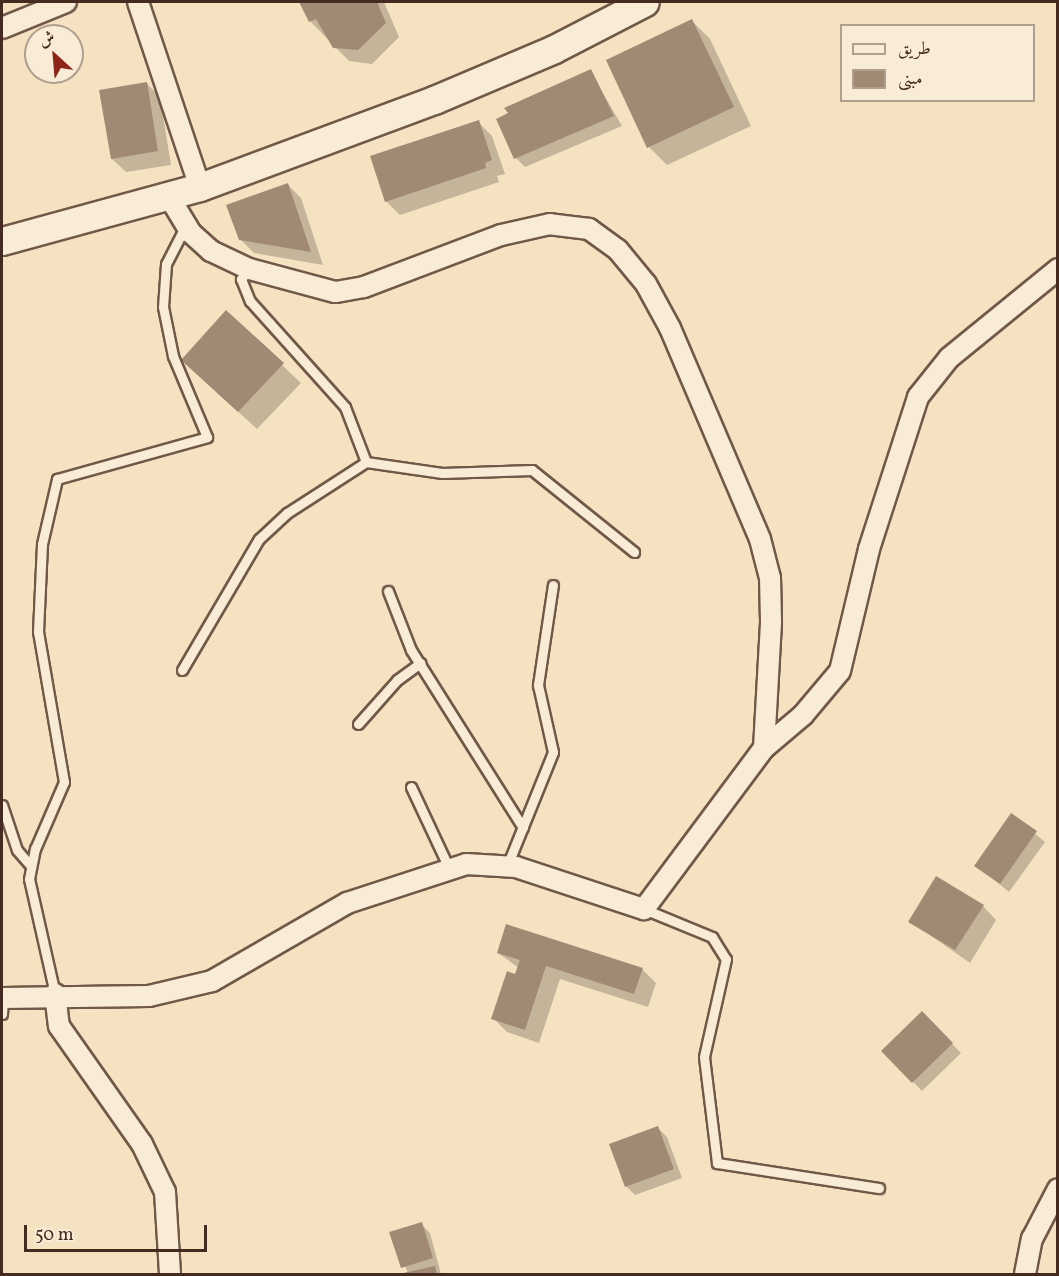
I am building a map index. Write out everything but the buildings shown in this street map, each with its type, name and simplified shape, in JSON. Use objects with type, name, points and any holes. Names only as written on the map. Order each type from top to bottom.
[{"type":"main road","points":[[2,241],[200,187],[476,84],[645,2]]},
{"type":"street","points":[[2,28],[66,2]]},
{"type":"street","points":[[138,2],[200,187]]},
{"type":"street","points":[[168,195],[186,225],[211,252],[249,269],[335,292],[364,287],[501,235],[550,224],[588,229],[618,250],[646,284],[670,328],[760,539],[770,578],[771,621],[764,748]]},
{"type":"street","points":[[2,1003],[55,994],[149,996],[212,981],[347,903],[449,868],[507,866],[644,909],[764,748],[803,715],[840,672],[868,549],[918,397],[949,358],[1058,269]]},
{"type":"street","points":[[55,994],[63,1034],[142,1144],[165,1192],[170,1275]]},
{"type":"street","points":[[1025,1275],[1032,1239],[1058,1189]]},
{"type":"lane","points":[[30,865],[64,782],[37,618],[42,544],[57,479],[207,436],[173,356],[163,307],[169,256],[186,225]]},
{"type":"lane","points":[[249,269],[241,279],[250,301],[345,407],[366,462]]},
{"type":"lane","points":[[182,670],[259,539],[287,513],[366,462],[442,473],[532,470],[634,552]]},
{"type":"lane","points":[[507,866],[553,752],[538,685],[553,585]]},
{"type":"lane","points":[[388,591],[420,663],[524,828]]},
{"type":"lane","points":[[358,724],[397,680],[420,663]]},
{"type":"lane","points":[[411,787],[449,868]]},
{"type":"lane","points":[[2,805],[17,850],[30,865],[55,994]]},
{"type":"lane","points":[[644,909],[712,937],[726,959],[704,1057],[717,1163],[879,1188]]}]
